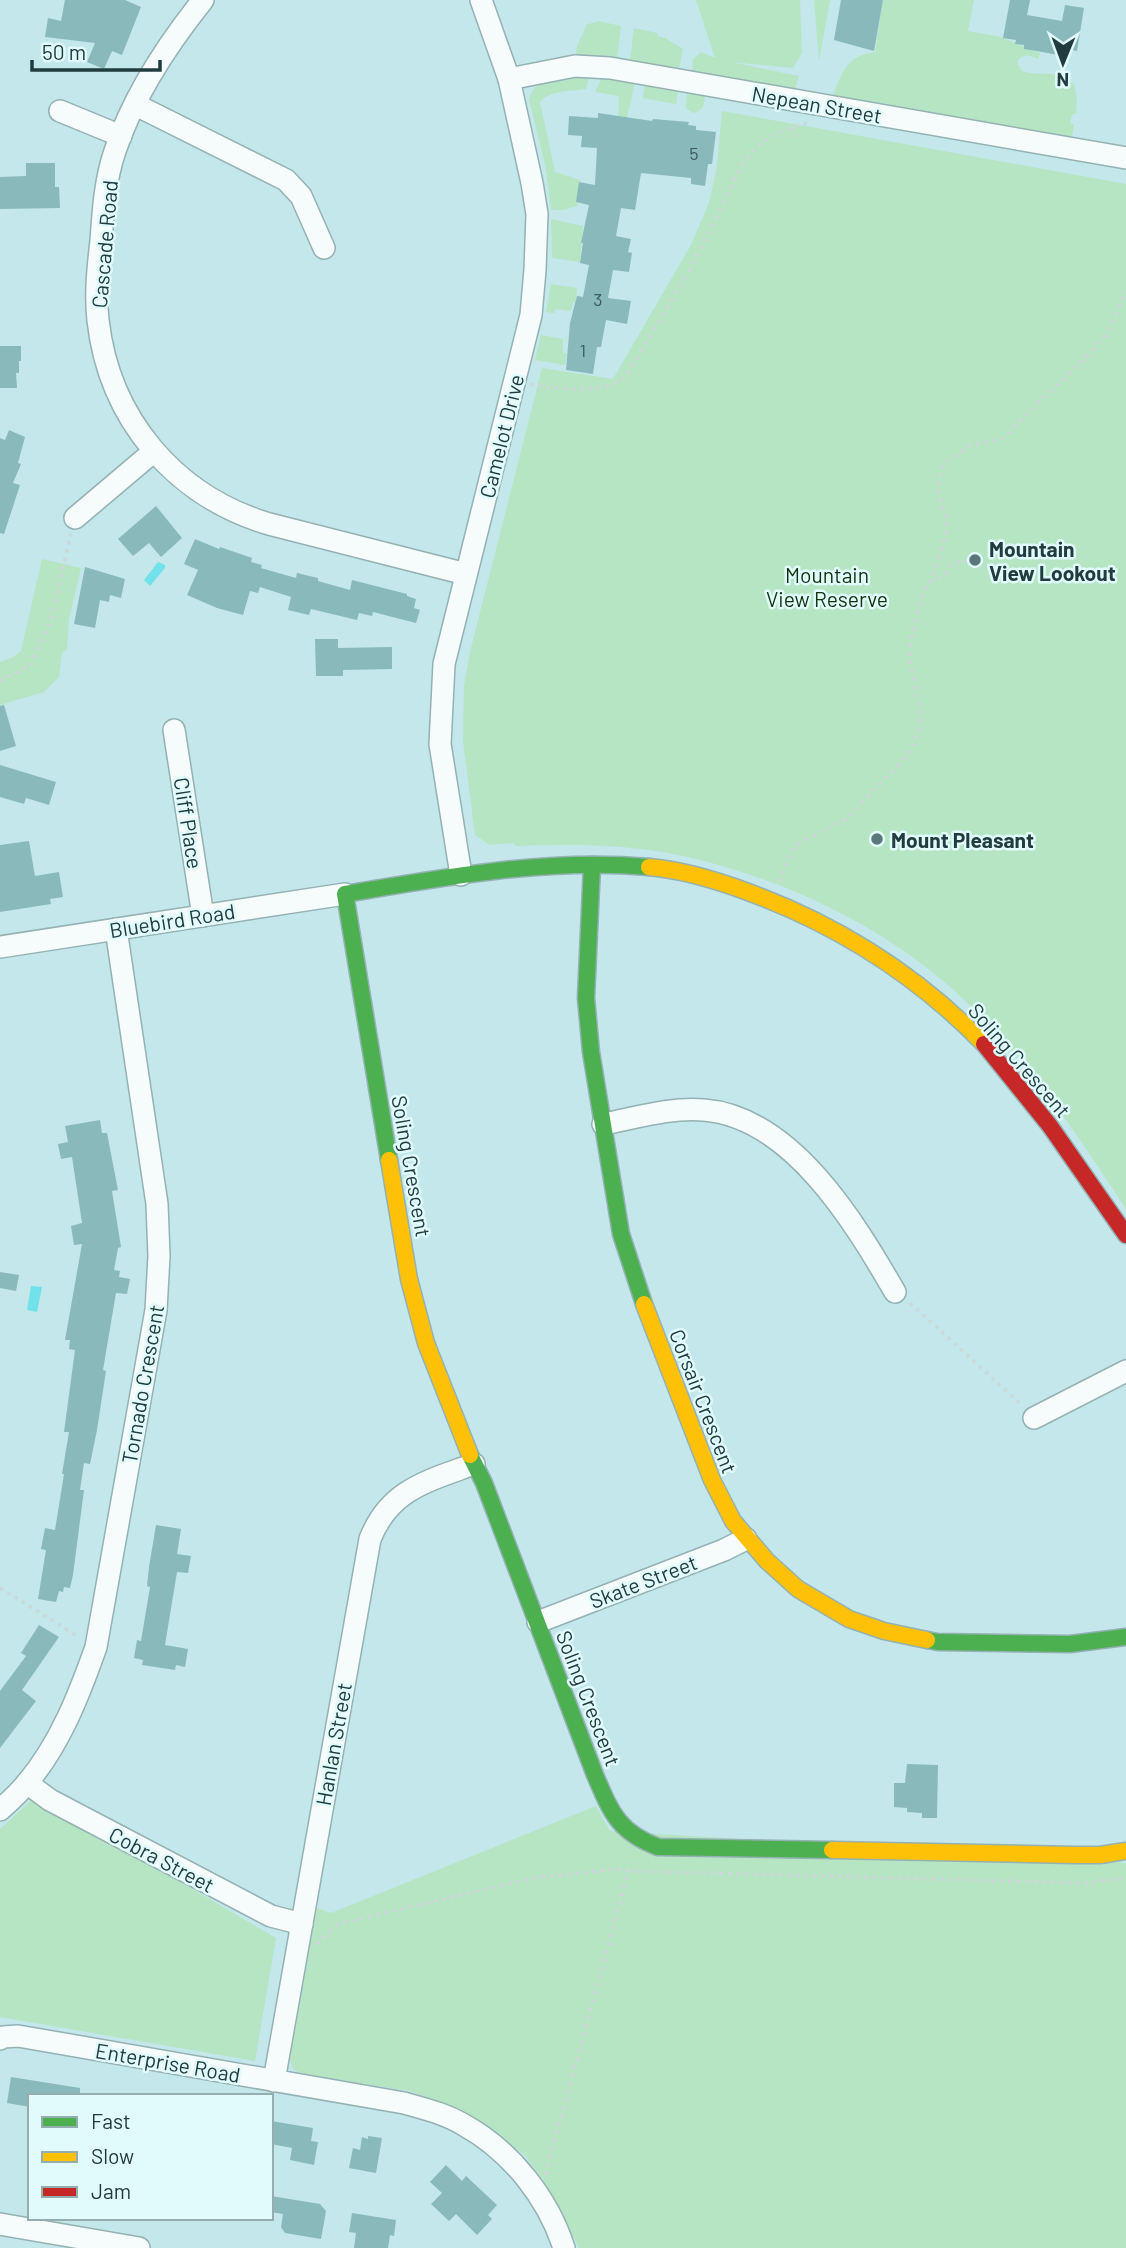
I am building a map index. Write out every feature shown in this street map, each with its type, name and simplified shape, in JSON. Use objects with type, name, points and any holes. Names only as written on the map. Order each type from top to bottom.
[{"type":"street","name":"Cascade Road","points":[[203,0],[172,42],[136,105],[110,168],[97,280],[102,349],[111,378],[125,408],[153,452],[196,489],[217,503],[251,519],[466,574]]},
{"type":"street","name":"Camelot Drive","points":[[461,875],[440,744],[444,664],[531,315],[536,270],[537,214],[533,183],[509,79],[481,0]]},
{"type":"street","name":"Nepean Street","points":[[509,79],[558,68],[597,66],[1126,158]]},
{"type":"street","points":[[136,105],[286,180],[301,196],[324,248]]},
{"type":"street","points":[[60,111],[121,136]]},
{"type":"street","points":[[75,518],[153,452]]},
{"type":"street","name":"Cliff Place","points":[[174,730],[203,916]]},
{"type":"street","name":"Soling Crescent","points":[[639,1840],[624,1829],[612,1814],[595,1775],[538,1622],[426,1343],[413,1296],[345,894],[512,867],[592,865],[660,868],[723,883],[772,901],[833,928],[874,953],[916,983],[965,1025],[1049,1123],[1126,1235]]},
{"type":"street","name":"Corsair Crescent","points":[[592,865],[586,998],[591,1052],[621,1234],[635,1280],[712,1480],[733,1521],[746,1539],[798,1590],[849,1619],[884,1631],[918,1640],[951,1642],[1070,1644],[1126,1637]]},
{"type":"street","name":"Bluebird Road","points":[[0,947],[345,894]]},
{"type":"street","name":"Tornado Crescent","points":[[0,1810],[27,1783],[55,1743],[80,1694],[96,1647],[156,1310],[159,1256],[157,1204],[116,929]]},
{"type":"street","points":[[603,1124],[679,1110],[696,1110],[724,1114],[754,1126],[793,1155],[828,1190],[854,1223],[895,1292]]},
{"type":"street","points":[[1034,1418],[1126,1371]]},
{"type":"street","name":"Hanlan Street","points":[[274,2081],[370,1539],[384,1513],[406,1492],[474,1464]]},
{"type":"street","name":"Skate Street","points":[[538,1622],[746,1539]]},
{"type":"street","name":"Cobra Street","points":[[27,1783],[50,1800],[271,1916],[302,1924]]},
{"type":"street","points":[[639,1840],[658,1847],[691,1848],[1074,1855],[1126,1851]]},
{"type":"street","name":"Enterprise Road","points":[[0,2039],[18,2036],[404,2103],[450,2118],[491,2143],[514,2164],[551,2218],[564,2248]]},
{"type":"street","points":[[0,2224],[139,2248]]},
{"type":"path","points":[[514,381],[555,390],[612,385],[625,377],[689,271],[743,163],[756,147],[770,137],[794,126],[817,121],[820,105]]},
{"type":"path","points":[[794,126],[796,137]]},
{"type":"path","points":[[772,901],[791,853],[798,844],[848,818],[907,755],[918,734],[921,712],[909,657],[913,628],[923,593],[940,558],[947,521],[938,492],[940,473],[945,464],[970,445],[999,440],[1006,435],[1095,348],[1107,333],[1126,291]]},
{"type":"path","points":[[0,681],[31,665],[51,619],[75,518]]},
{"type":"path","points":[[930,582],[944,576],[952,564],[975,560]]},
{"type":"path","points":[[895,1292],[1018,1400],[1034,1418]]},
{"type":"path","points":[[0,1588],[96,1647]]},
{"type":"path","points":[[532,2187],[545,2176],[627,1871],[639,1840]]},
{"type":"path","points":[[297,1949],[312,1948],[338,1924],[533,1878],[615,1869],[1086,1882],[1126,1878]]},
{"type":"green space","points":[[696,0],[800,0],[802,53],[793,68],[731,62],[799,76],[794,92],[692,72],[693,59],[701,52],[715,58]]},
{"type":"green space","points":[[814,0],[830,0],[819,61]]},
{"type":"green space","points":[[883,0],[974,0],[968,31],[1001,37],[1040,53],[1038,59],[1028,55],[1021,57],[1017,62],[1022,71],[1054,74],[1074,84],[1077,100],[1076,113],[1072,115],[1070,123],[1074,124],[1072,137],[1068,141],[831,100],[850,62],[875,52]]},
{"type":"green space","points":[[598,21],[621,26],[617,58],[576,55],[586,25]]},
{"type":"green space","points":[[634,28],[657,33],[683,49],[679,69],[630,61]]},
{"type":"green space","points":[[589,76],[586,89],[555,93],[540,102],[555,172],[580,180],[577,206],[551,210],[546,169],[529,99],[532,91],[545,82]]},
{"type":"green space","points":[[602,77],[635,83],[623,133],[618,132],[619,96],[595,92]]},
{"type":"green space","points":[[645,84],[678,91],[676,104],[643,98]]},
{"type":"green space","points":[[687,93],[705,96],[699,111],[693,113],[686,108]]},
{"type":"green space","name":"Mountain View Reserve","points":[[722,111],[1126,184],[1126,1209],[1049,1097],[1007,1044],[960,996],[929,970],[859,923],[783,887],[703,861],[626,847],[515,846],[514,843],[490,845],[475,835],[463,741],[464,686],[470,652],[542,368],[613,379],[691,245],[709,203],[717,166]]},
{"type":"green space","points":[[551,219],[583,226],[580,262],[552,258]]},
{"type":"green space","points":[[551,284],[577,288],[576,302],[573,302],[571,311],[555,309],[554,313],[546,312]]},
{"type":"green space","points":[[541,335],[563,339],[563,353],[567,354],[565,365],[535,360]]},
{"type":"green space","points":[[42,559],[81,568],[69,619],[67,649],[62,653],[59,677],[44,692],[0,705],[0,662],[21,651]]},
{"type":"green space","points":[[35,1797],[276,1938],[255,2061],[0,2017],[0,1829]]},
{"type":"green space","points":[[596,1806],[610,1831],[1126,1863],[1126,2248],[579,2248],[546,2184],[524,2154],[460,2109],[409,2091],[302,2074],[293,2069],[290,2059],[317,1908],[331,1913]]},
{"type":"water","points":[[158,562],[165,565],[165,568],[150,586],[144,580]]},
{"type":"water","points":[[31,1286],[42,1287],[37,1312],[27,1310]]},
{"type":"building","points":[[65,0],[125,0],[141,7],[122,55],[112,51],[104,69],[87,62],[95,43],[45,37],[48,18],[61,21]]},
{"type":"building","points":[[841,0],[883,0],[874,51],[834,40]]},
{"type":"building","points":[[1010,0],[1030,0],[1027,15],[1062,21],[1065,5],[1084,8],[1077,51],[1067,49],[1066,52],[1059,51],[1058,55],[1024,49],[1024,45],[1015,44],[1016,40],[1003,38]]},
{"type":"building","points":[[598,113],[652,121],[689,122],[688,125],[696,126],[696,130],[716,132],[712,164],[708,164],[705,186],[691,184],[691,178],[641,173],[635,210],[621,208],[616,236],[631,239],[628,252],[632,253],[629,272],[613,270],[608,298],[631,301],[627,324],[606,320],[601,347],[597,347],[593,374],[566,370],[570,323],[577,296],[583,297],[589,265],[580,263],[589,205],[576,202],[579,182],[595,185],[597,148],[581,147],[582,136],[568,135],[569,116],[598,118]]},
{"type":"building","points":[[26,163],[55,163],[55,187],[59,187],[60,208],[0,209],[0,177],[26,176]]},
{"type":"building","points":[[0,346],[21,346],[19,373],[16,373],[17,388],[0,388]]},
{"type":"building","points":[[9,430],[25,437],[18,463],[21,464],[13,483],[20,485],[4,534],[0,533],[0,438],[5,440]]},
{"type":"building","points":[[156,506],[182,538],[161,557],[149,543],[133,556],[118,539]]},
{"type":"building","points":[[195,539],[252,558],[251,562],[262,565],[261,568],[296,578],[297,573],[350,590],[352,580],[407,594],[416,599],[414,608],[420,610],[416,623],[373,612],[372,616],[359,613],[357,620],[311,609],[309,615],[288,610],[291,597],[260,587],[258,593],[250,591],[243,615],[217,608],[187,595],[198,570],[184,564]]},
{"type":"building","points":[[85,567],[125,579],[121,598],[110,595],[109,602],[100,600],[95,628],[74,624]]},
{"type":"building","points":[[315,639],[338,639],[338,648],[392,647],[392,669],[343,670],[343,676],[316,676]]},
{"type":"building","points":[[4,705],[16,746],[0,751],[0,706]]},
{"type":"building","points":[[0,765],[56,782],[49,805],[26,798],[24,804],[0,797]]},
{"type":"building","points":[[29,841],[35,876],[59,872],[63,897],[50,899],[51,904],[0,912],[0,845]]},
{"type":"building","points":[[100,1120],[102,1133],[107,1133],[118,1190],[112,1191],[121,1247],[118,1248],[114,1270],[120,1271],[119,1277],[130,1279],[127,1294],[116,1293],[103,1370],[106,1371],[97,1430],[90,1464],[84,1463],[80,1490],[84,1490],[73,1575],[70,1588],[64,1587],[63,1592],[59,1591],[56,1602],[38,1599],[46,1550],[41,1549],[45,1528],[55,1530],[64,1474],[69,1432],[64,1432],[75,1350],[69,1349],[70,1340],[65,1340],[82,1244],[74,1245],[71,1226],[82,1223],[72,1157],[61,1159],[58,1144],[68,1142],[65,1126]]},
{"type":"building","points":[[0,1272],[19,1275],[16,1291],[0,1288]]},
{"type":"building","points":[[156,1525],[181,1529],[177,1554],[191,1556],[188,1573],[177,1572],[165,1645],[188,1649],[185,1667],[176,1665],[175,1670],[142,1665],[143,1660],[134,1658],[137,1640],[141,1641],[150,1587],[147,1586]]},
{"type":"building","points":[[39,1625],[59,1637],[22,1690],[36,1701],[0,1748],[0,1691],[26,1656],[21,1653]]},
{"type":"building","points":[[907,1764],[938,1765],[937,1818],[922,1818],[922,1813],[907,1812],[907,1808],[894,1807],[894,1783],[905,1783]]},
{"type":"building","points":[[11,2077],[80,2088],[80,2094],[28,2094],[28,2107],[7,2103]]},
{"type":"building","points":[[273,2121],[313,2128],[311,2141],[318,2142],[314,2165],[290,2160],[292,2148],[273,2144]]},
{"type":"building","points":[[368,2136],[382,2138],[376,2173],[349,2168],[353,2148],[360,2150],[362,2137],[368,2139]]},
{"type":"building","points":[[446,2165],[462,2181],[466,2176],[497,2205],[488,2215],[492,2219],[477,2235],[456,2214],[449,2221],[431,2204],[442,2193],[430,2182]]},
{"type":"building","points":[[273,2196],[320,2204],[326,2211],[321,2239],[285,2233],[281,2227],[283,2214],[273,2212]]},
{"type":"building","points":[[352,2213],[396,2220],[394,2236],[390,2235],[388,2248],[354,2248],[356,2233],[349,2232]]},
{"type":"traffic: fast","points":[[592,865],[586,998],[591,1052],[621,1234],[644,1304]]},
{"type":"traffic: fast","points":[[389,1160],[345,894],[535,867],[649,867]]},
{"type":"traffic: fast","points":[[470,1455],[484,1483],[595,1775],[611,1810],[625,1827],[634,1835],[658,1847],[832,1850]]},
{"type":"traffic: fast","points":[[927,1640],[1070,1644],[1126,1637]]},
{"type":"traffic: slow","points":[[649,867],[687,873],[736,888],[781,905],[845,936],[904,974],[984,1044]]},
{"type":"traffic: slow","points":[[389,1160],[409,1279],[426,1343],[470,1455]]},
{"type":"traffic: slow","points":[[644,1304],[712,1480],[733,1521],[767,1561],[798,1589],[849,1619],[884,1631],[927,1640]]},
{"type":"traffic: slow","points":[[832,1850],[1074,1855],[1126,1851]]},
{"type":"traffic: jam","points":[[984,1044],[1050,1126],[1126,1235]]},
{"type":"place","name":"Mountain View Lookout","points":[[975,560]]},
{"type":"place","name":"Mount Pleasant","points":[[877,839]]}]
